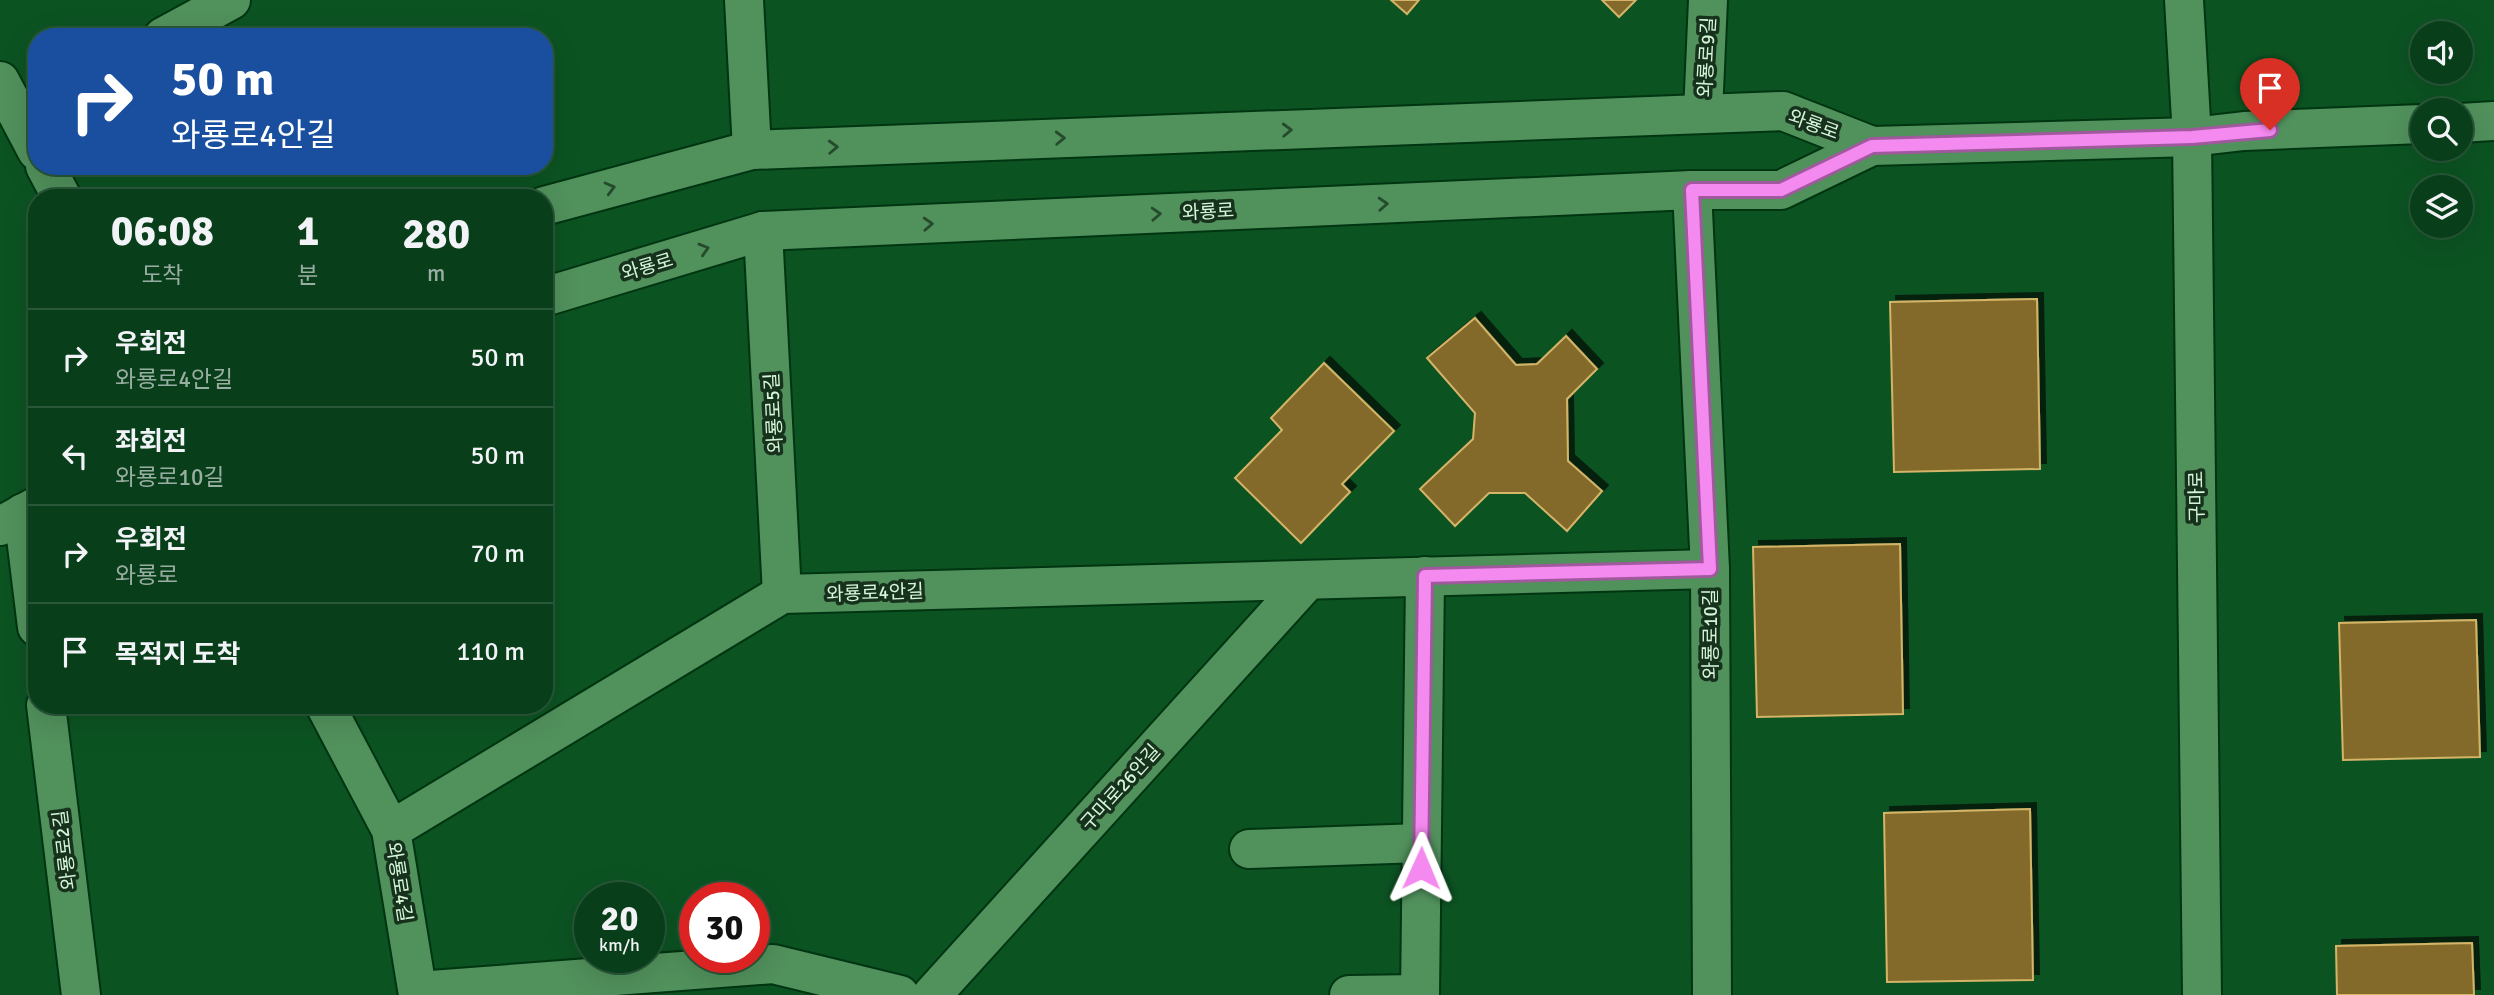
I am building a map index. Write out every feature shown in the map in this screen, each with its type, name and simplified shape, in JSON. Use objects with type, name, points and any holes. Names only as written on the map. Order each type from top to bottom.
[{"type":"street","points":[[180,28],[231,0]]},
{"type":"street","points":[[744,0],[752,150]]},
{"type":"street","name":"와룡로9길","points":[[1703,113],[1708,0]]},
{"type":"street","name":"구마로","points":[[2184,0],[2192,137],[2202,995]]},
{"type":"street","points":[[0,80],[27,110]]},
{"type":"street","name":"와룡로","points":[[553,204],[752,150],[1783,111],[1872,146],[2192,137],[2244,131],[2410,124]]},
{"type":"street","points":[[2473,122],[2494,121]]},
{"type":"street","name":"와룡로","points":[[553,294],[763,232],[1692,190],[1781,190],[1872,146]]},
{"type":"street","name":"와룡로10길","points":[[1692,190],[1710,569],[1712,995]]},
{"type":"street","name":"와룡로5길","points":[[763,232],[782,594]]},
{"type":"street","points":[[20,515],[28,568]]},
{"type":"street","name":"와룡로4안길","points":[[391,830],[782,594],[1710,569]]},
{"type":"street","points":[[1349,995],[1420,994],[1425,576]]},
{"type":"street","name":"구마로26안길","points":[[932,995],[1308,580]]},
{"type":"street","name":"와룡로2길","points":[[47,714],[81,995]]},
{"type":"street","name":"와룡로4길","points":[[330,714],[391,830],[418,993],[773,964],[901,995]]},
{"type":"street","points":[[1249,849],[1421,843]]},
{"type":"building","points":[[1391,0],[1419,0],[1407,14]]},
{"type":"building","points":[[1602,0],[1636,0],[1619,17]]},
{"type":"building","points":[[2037,299],[2040,469],[1894,472],[1890,302]]},
{"type":"building","points":[[1475,318],[1516,365],[1537,364],[1566,336],[1597,369],[1567,399],[1568,461],[1602,491],[1567,531],[1525,493],[1489,493],[1455,526],[1420,489],[1473,439],[1475,413],[1427,358]]},
{"type":"building","points":[[1324,363],[1394,431],[1342,484],[1350,492],[1301,543],[1235,478],[1282,430],[1271,418]]},
{"type":"building","points":[[1900,544],[1903,714],[1757,717],[1753,547]]},
{"type":"building","points":[[2476,620],[2480,757],[2343,760],[2339,623]]},
{"type":"building","points":[[2030,809],[2033,980],[1887,982],[1884,813]]},
{"type":"building","points":[[2472,943],[2474,995],[2337,995],[2336,946]]},
{"type":"route","points":[[1421,868],[1425,576],[1710,569],[1692,190],[1781,190],[1872,146],[2192,137],[2270,130]]}]
